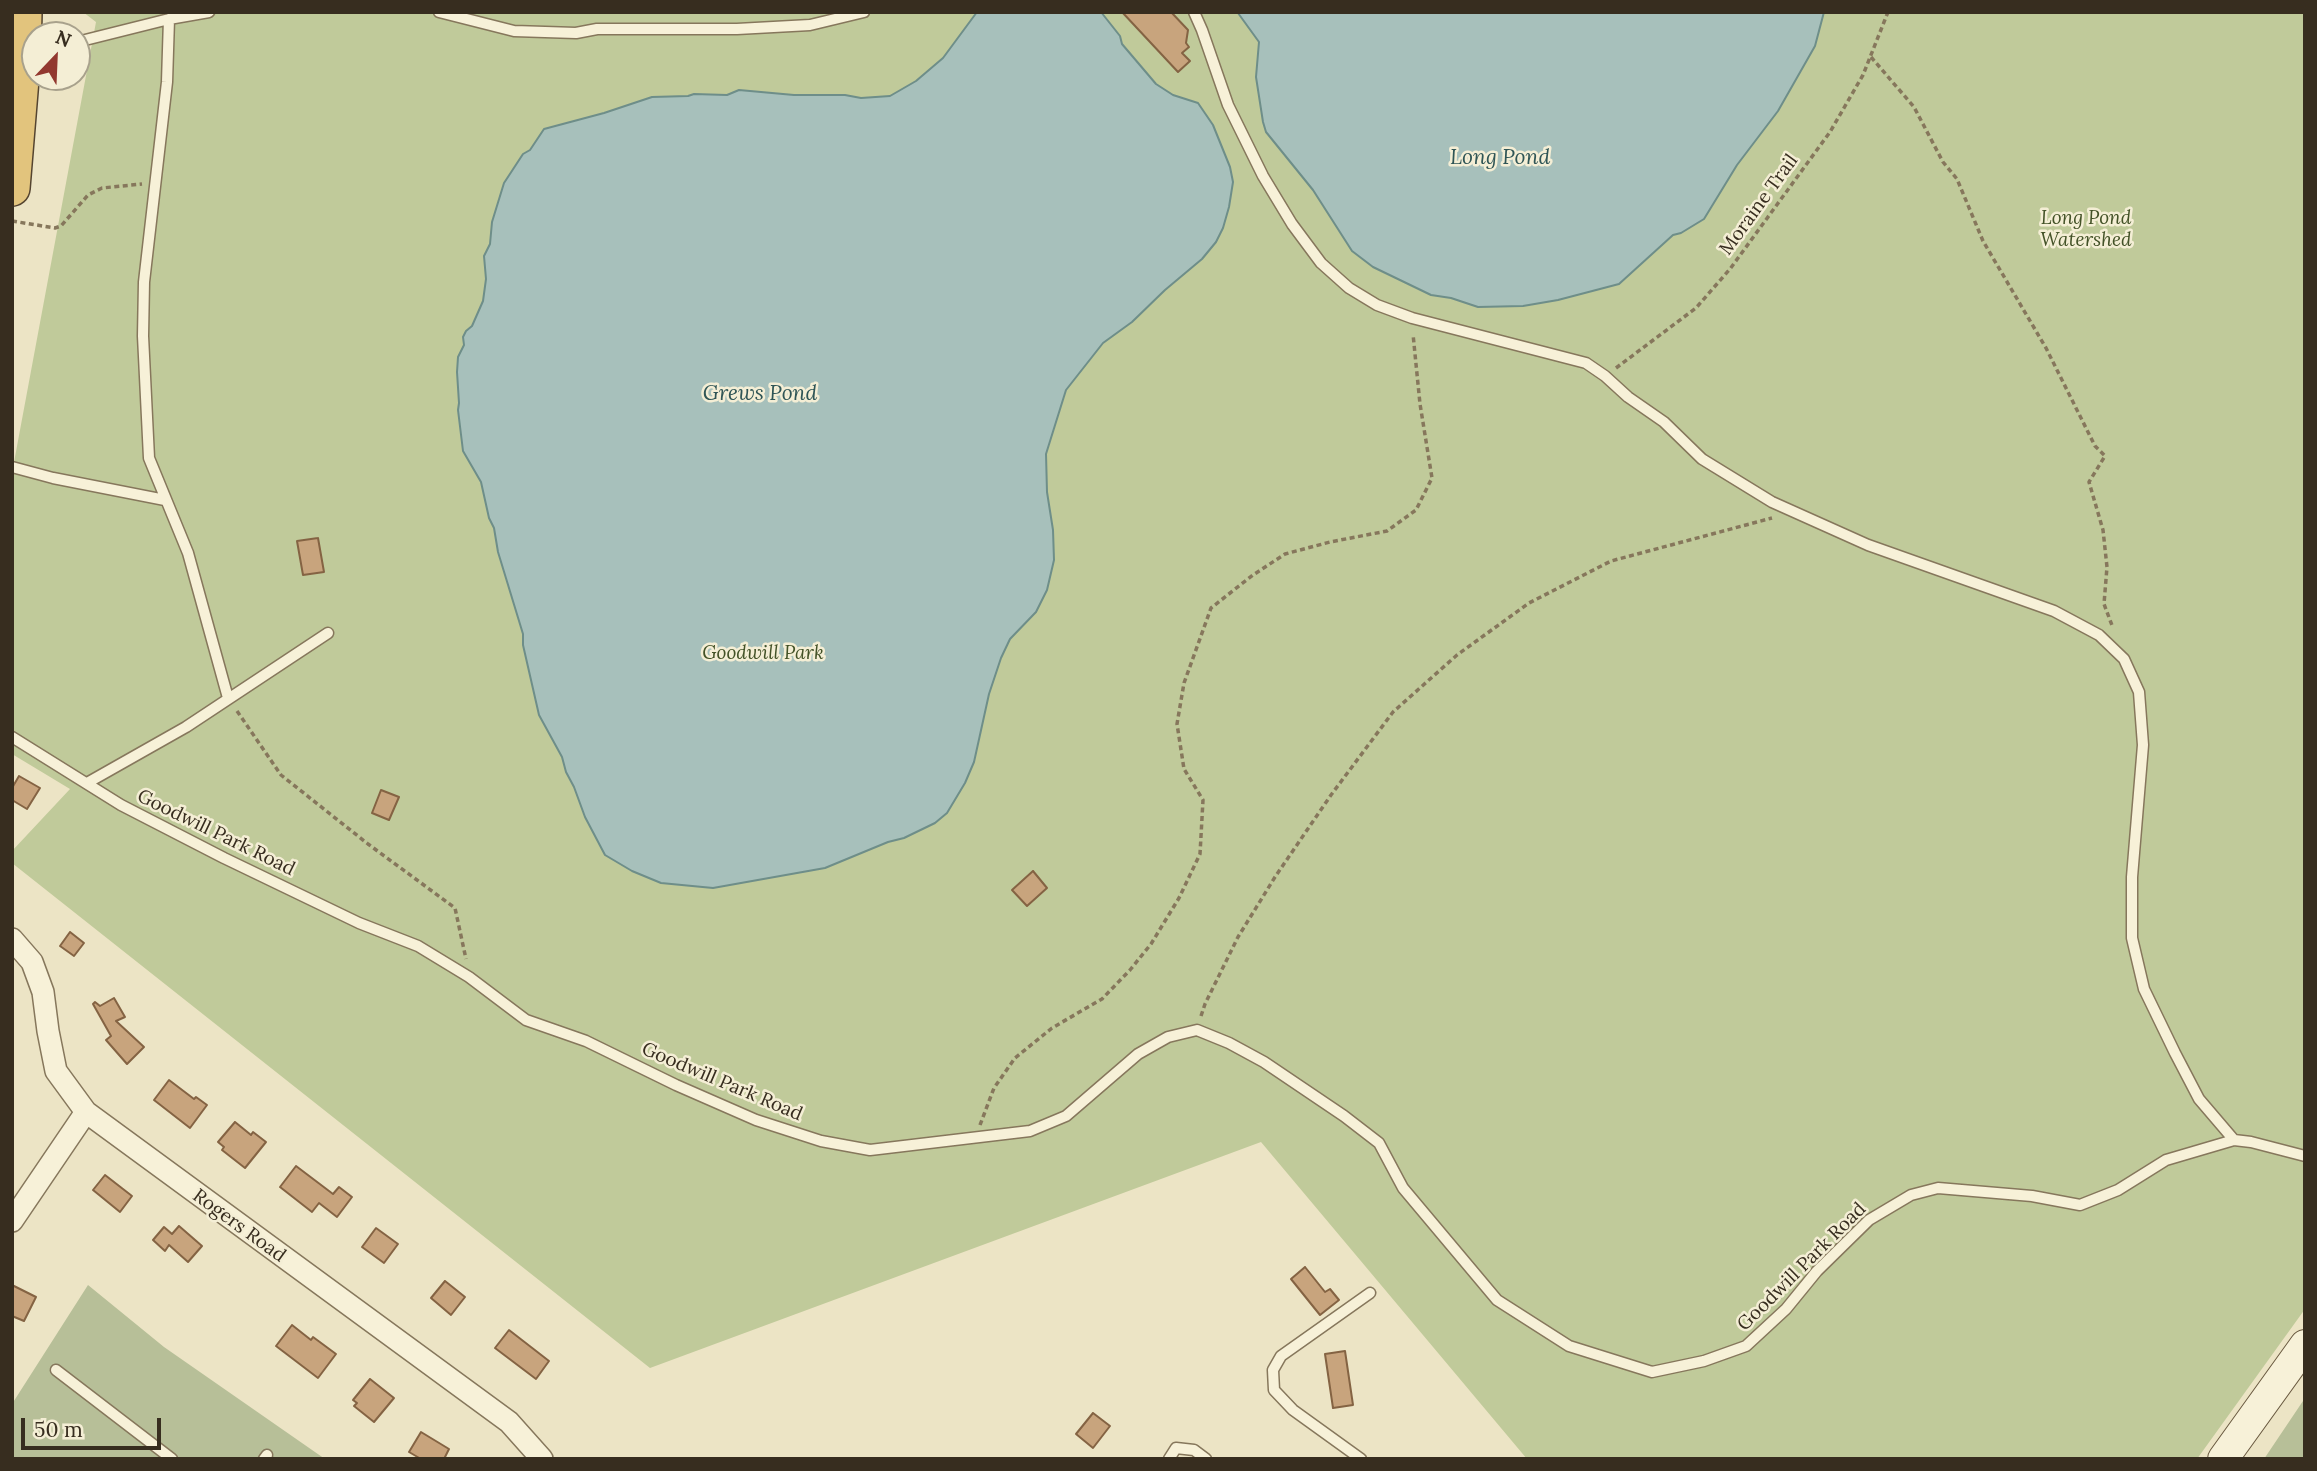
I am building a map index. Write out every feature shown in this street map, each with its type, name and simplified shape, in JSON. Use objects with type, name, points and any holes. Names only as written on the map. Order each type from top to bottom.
[{"type":"highway","points":[[12,188],[24,91]]},
{"type":"main road","points":[[2223,1459],[2305,1345]]},
{"type":"street","name":"Rogers Road","points":[[12,939],[32,962],[43,992],[56,1071],[86,1112],[509,1422],[542,1459]]},
{"type":"street","points":[[12,1221],[86,1112]]},
{"type":"lane","points":[[91,38],[209,12]]},
{"type":"lane","points":[[439,12],[514,32],[576,33],[597,29],[737,29],[810,25],[864,12]]},
{"type":"lane","points":[[1194,12],[1228,105],[1263,176],[1292,224],[1321,263],[1349,288],[1377,305],[1412,318],[1586,363],[1664,422],[1702,459],[1794,512],[1868,545],[2054,611],[2099,635],[2124,659],[2139,692],[2143,745],[2132,877],[2132,938],[2144,989],[2175,1053],[2199,1099],[2234,1140]]},
{"type":"lane","points":[[169,19],[167,82],[144,282],[143,337],[149,458],[188,553],[228,698]]},
{"type":"lane","points":[[12,467],[53,478],[165,500]]},
{"type":"lane","points":[[86,783],[144,753],[328,633]]},
{"type":"lane","name":"Goodwill Park Road","points":[[12,737],[121,805],[359,923],[418,947],[469,977],[526,1020],[586,1041],[676,1085],[756,1119],[821,1141],[870,1150],[1030,1131],[1066,1115],[1138,1054],[1168,1037],[1197,1030],[1264,1062],[1379,1143],[1403,1188],[1497,1300],[1569,1346],[1652,1372],[1704,1361],[1746,1346],[1786,1309],[1817,1271],[1869,1220],[1912,1195],[1938,1188],[2032,1196],[2080,1205],[2118,1191],[2166,1160],[2234,1140],[2305,1156]]},
{"type":"lane","points":[[1361,1459],[1293,1410],[1274,1390],[1273,1370],[1281,1356],[1370,1293]]},
{"type":"lane","points":[[56,1370],[172,1459]]},
{"type":"lane","points":[[1168,1459],[1176,1448],[1194,1450],[1206,1459]]},
{"type":"path","name":"Moraine Trail","points":[[1605,376],[1642,351],[1696,308],[1730,269],[1830,132],[1863,75],[1888,12]]},
{"type":"path","points":[[1871,57],[1914,107],[1942,162],[1958,179],[1983,241],[2046,348],[2095,446],[2105,456],[2089,482],[2103,530],[2106,567],[2104,604],[2124,659]]},
{"type":"path","points":[[12,221],[55,228],[61,226],[81,200],[95,191],[110,187],[154,184]]},
{"type":"path","points":[[975,1138],[994,1088],[1015,1058],[1052,1028],[1102,999],[1129,970],[1151,944],[1180,898],[1200,854],[1203,800],[1184,768],[1177,724],[1184,683],[1211,608],[1285,554],[1387,531],[1416,510],[1432,478],[1420,404],[1412,318]]},
{"type":"path","points":[[1197,1030],[1205,1004],[1238,937],[1331,795],[1393,712],[1457,655],[1529,603],[1611,561],[1707,533],[1794,512]]},
{"type":"path","points":[[228,698],[281,775],[368,845],[455,908],[469,977]]},
{"type":"green space","name":"Goodwill Park","points":[[83,12],[2305,12],[2305,1309],[2197,1459],[1527,1459],[1261,1142],[650,1368],[12,863],[12,851],[70,789],[12,754],[12,473],[83,91],[91,91],[91,49],[96,22]]},
{"type":"green space","points":[[88,1285],[164,1347],[325,1459],[12,1459],[12,1404]]},
{"type":"green space","points":[[2305,1398],[2305,1459],[2264,1459]]},
{"type":"water","name":"Grews Pond","points":[[977,12],[1101,12],[1120,36],[1122,44],[1156,84],[1173,95],[1198,103],[1213,125],[1230,167],[1233,182],[1223,228],[1202,259],[1132,322],[1103,343],[1066,390],[1046,454],[1054,560],[1047,590],[1036,612],[1010,639],[1001,658],[989,694],[974,762],[947,813],[935,823],[904,838],[825,868],[713,888],[661,883],[632,871],[605,855],[585,817],[562,757],[539,715],[523,645],[523,634],[498,552],[481,482],[463,451],[458,410],[458,357],[464,345],[463,337],[472,326],[483,301],[486,279],[484,256],[490,244],[492,222],[504,183],[544,129],[652,97],[727,95],[739,90],[861,98],[890,96],[916,81],[943,58]]},
{"type":"water","name":"Long Pond","points":[[1824,12],[1815,46],[1778,111],[1737,165],[1704,219],[1673,235],[1619,284],[1523,306],[1478,307],[1431,295],[1373,267],[1352,251],[1313,190],[1266,132],[1256,77],[1259,42],[1238,13]]},
{"type":"building","points":[[1122,12],[1171,12],[1188,30],[1186,43],[1189,47],[1182,53],[1190,61],[1178,72]]},
{"type":"building","points":[[318,538],[324,572],[303,575],[297,541]]},
{"type":"building","points":[[19,776],[40,788],[27,809],[12,800],[12,788]]},
{"type":"building","points":[[381,790],[399,797],[389,820],[372,813]]},
{"type":"building","points":[[1033,871],[1047,888],[1027,906],[1012,890]]},
{"type":"building","points":[[70,932],[84,943],[74,956],[60,946]]},
{"type":"building","points":[[114,998],[125,1017],[116,1021],[144,1047],[127,1064],[106,1040],[111,1036],[93,1004],[95,1002],[100,1006]]},
{"type":"building","points":[[169,1080],[194,1099],[196,1097],[207,1105],[190,1128],[154,1100]]},
{"type":"building","points":[[235,1122],[251,1135],[253,1132],[266,1142],[245,1168],[222,1150],[224,1147],[218,1142]]},
{"type":"building","points":[[296,1166],[333,1194],[339,1187],[352,1197],[337,1217],[319,1203],[312,1212],[280,1187]]},
{"type":"building","points":[[105,1175],[132,1196],[120,1212],[93,1190]]},
{"type":"building","points":[[179,1226],[202,1246],[188,1262],[169,1245],[165,1251],[153,1240],[164,1227],[172,1234]]},
{"type":"building","points":[[376,1228],[398,1244],[384,1263],[362,1247]]},
{"type":"building","points":[[1305,1267],[1325,1292],[1330,1289],[1339,1300],[1320,1315],[1291,1279]]},
{"type":"building","points":[[445,1281],[465,1297],[451,1315],[431,1298]]},
{"type":"building","points":[[12,1285],[36,1297],[24,1321],[12,1316]]},
{"type":"building","points":[[292,1325],[336,1354],[318,1378],[276,1346]]},
{"type":"building","points":[[509,1330],[549,1361],[536,1379],[495,1348]]},
{"type":"building","points":[[1345,1351],[1353,1405],[1333,1408],[1325,1354]]},
{"type":"building","points":[[370,1379],[394,1398],[374,1422],[354,1406],[357,1403],[353,1400]]},
{"type":"building","points":[[1093,1413],[1110,1426],[1093,1448],[1076,1434]]},
{"type":"building","points":[[421,1432],[449,1449],[444,1459],[421,1459],[409,1452]]},
{"type":"park label","name":"Long Pond Watershed","points":[[2086,230]]}]
